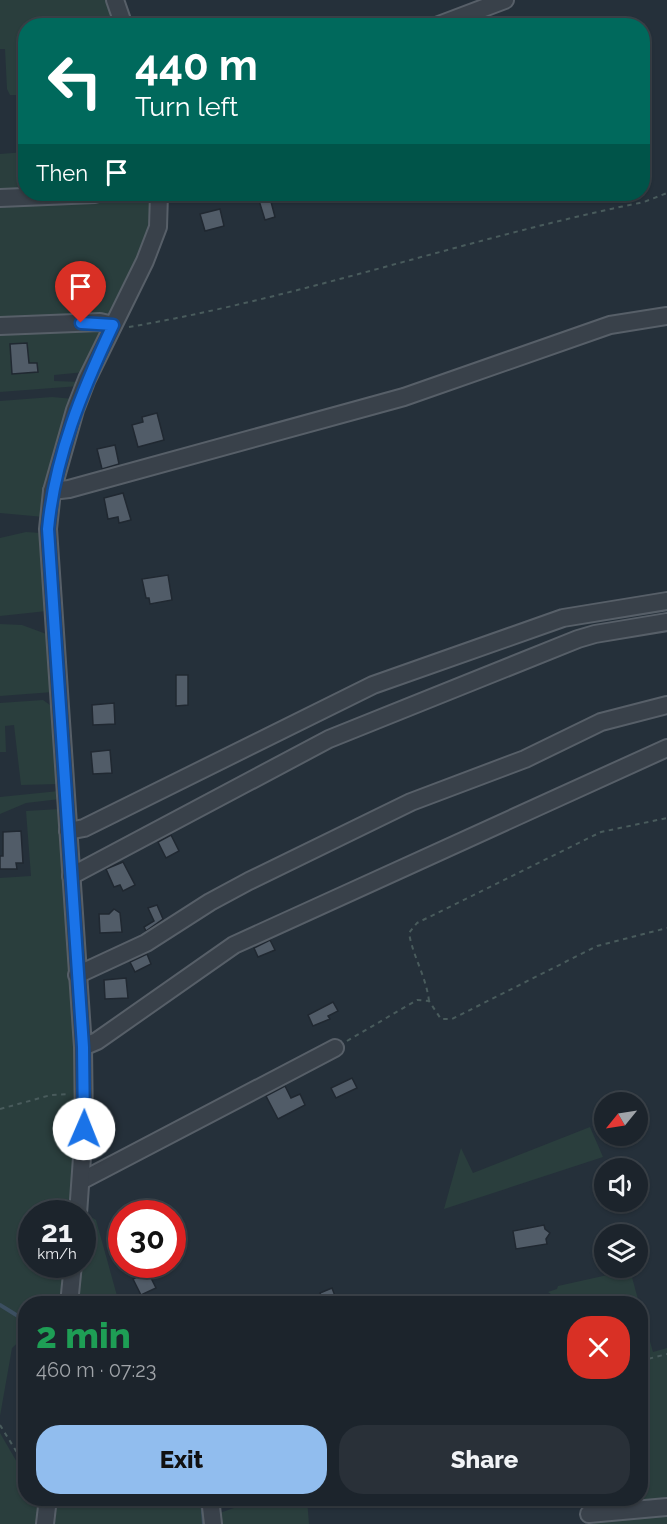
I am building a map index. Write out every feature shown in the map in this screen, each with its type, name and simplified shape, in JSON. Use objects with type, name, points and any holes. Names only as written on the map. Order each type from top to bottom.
[{"type":"street","points":[[115,0],[121,18]]},
{"type":"street","points":[[457,18],[505,0]]},
{"type":"street","points":[[0,198],[18,197]]},
{"type":"street","points":[[79,1200],[85,1095],[83,1047],[48,529],[52,491],[75,410],[145,261],[158,227],[159,201]]},
{"type":"street","points":[[52,491],[69,489],[404,397],[610,325],[667,316]]},
{"type":"street","points":[[0,326],[100,322],[113,326]]},
{"type":"street","points":[[68,831],[84,828],[373,685],[563,618],[667,601]]},
{"type":"street","points":[[70,876],[352,729],[578,639],[667,622]]},
{"type":"street","points":[[77,975],[146,943],[210,902],[249,881],[411,802],[540,753],[601,722],[667,705]]},
{"type":"street","points":[[83,1047],[97,1041],[234,945],[667,748]]},
{"type":"street","points":[[81,1181],[335,1048]]},
{"type":"street","points":[[70,1296],[72,1278]]},
{"type":"street","points":[[45,1524],[47,1506]]},
{"type":"street","points":[[211,1506],[213,1524]]},
{"type":"street","points":[[588,1512],[667,1507]]},
{"type":"path","points":[[650,199],[667,192]]},
{"type":"path","points":[[113,326],[124,328],[210,314],[404,260],[646,201]]},
{"type":"path","points":[[667,818],[601,832],[417,923],[409,933],[412,948],[423,970],[429,1001],[441,1019],[452,1019],[597,946],[667,928]]},
{"type":"path","points":[[335,1048],[417,1000],[429,1001]]},
{"type":"path","points":[[0,1109],[51,1095],[85,1095]]},
{"type":"path","points":[[648,1359],[667,1354]]},
{"type":"path","points":[[0,1425],[18,1454]]},
{"type":"green space","points":[[0,0],[110,0],[117,18],[18,18],[18,95],[10,95],[7,89],[5,49],[0,49]]},
{"type":"green space","points":[[18,153],[18,193],[0,194],[0,154]]},
{"type":"green space","points":[[49,201],[154,202],[148,236],[112,317],[0,323],[0,204]]},
{"type":"green space","points":[[100,328],[104,332],[85,372],[54,375],[54,381],[81,382],[79,386],[0,392],[0,330]]},
{"type":"green space","points":[[52,397],[74,399],[44,517],[0,513],[0,401]]},
{"type":"green space","points":[[26,532],[41,533],[47,611],[0,616],[0,538]]},
{"type":"green space","points":[[0,624],[22,625],[49,635],[53,692],[0,696]]},
{"type":"green space","points":[[43,700],[54,708],[59,784],[21,785],[14,725],[5,726],[6,752],[0,752],[0,703]]},
{"type":"green space","points":[[59,791],[60,799],[26,803],[0,814],[0,797]]},
{"type":"green space","points":[[60,809],[80,1085],[74,1200],[18,1200],[18,1278],[66,1278],[64,1296],[18,1296],[18,1342],[12,1348],[0,1416],[0,878],[31,876],[26,811]]},
{"type":"green space","points":[[590,1127],[594,1136],[594,1146],[598,1146],[603,1157],[594,1158],[594,1160],[444,1209],[461,1148],[473,1173]]},
{"type":"green space","points":[[96,1220],[108,1263],[108,1278],[112,1278],[117,1296],[75,1296],[77,1278],[96,1278]]},
{"type":"green space","points":[[594,1278],[632,1278],[637,1296],[554,1296],[548,1292],[557,1289],[558,1286]]},
{"type":"green space","points":[[648,1334],[653,1352],[667,1348],[667,1502],[648,1504]]},
{"type":"green space","points":[[0,1433],[18,1464],[18,1506],[42,1507],[40,1524],[0,1524]]},
{"type":"green space","points":[[53,1506],[208,1506],[210,1524],[52,1524]]},
{"type":"green space","points":[[239,1506],[308,1506],[309,1524],[216,1524],[217,1514]]},
{"type":"green space","points":[[596,1506],[627,1506],[597,1509]]},
{"type":"green space","points":[[667,1511],[667,1524],[594,1524],[593,1519]]},
{"type":"building","points":[[259,201],[271,201],[275,217],[265,220]]},
{"type":"building","points":[[220,209],[224,226],[205,231],[200,214]]},
{"type":"building","points":[[27,343],[29,363],[37,363],[38,372],[12,374],[10,344]]},
{"type":"building","points":[[157,413],[164,440],[138,447],[132,425],[143,422],[142,417]]},
{"type":"building","points":[[115,445],[119,464],[102,469],[97,449]]},
{"type":"building","points":[[123,493],[131,520],[119,523],[118,517],[108,519],[104,498]]},
{"type":"building","points":[[168,575],[172,600],[150,604],[149,598],[146,598],[142,579]]},
{"type":"building","points":[[176,675],[188,675],[188,705],[176,706]]},
{"type":"building","points":[[114,703],[115,724],[93,725],[92,705]]},
{"type":"building","points":[[110,750],[112,773],[93,774],[91,752]]},
{"type":"building","points":[[21,831],[23,863],[16,863],[17,869],[0,869],[0,856],[3,856],[3,832]]},
{"type":"building","points":[[171,835],[179,851],[166,858],[158,842]]},
{"type":"building","points":[[123,862],[135,885],[123,891],[120,885],[114,887],[106,869]]},
{"type":"building","points":[[157,905],[163,919],[146,931],[144,927],[154,921],[148,908]]},
{"type":"building","points":[[114,909],[120,913],[122,932],[100,933],[99,914],[109,914]]},
{"type":"building","points":[[270,940],[275,950],[258,957],[254,948]]},
{"type":"building","points":[[147,954],[151,964],[135,972],[130,962]]},
{"type":"building","points":[[126,978],[128,998],[105,999],[104,980]]},
{"type":"building","points":[[333,1002],[338,1011],[328,1016],[330,1019],[313,1026],[308,1015]]},
{"type":"building","points":[[352,1078],[357,1088],[336,1098],[331,1088]]},
{"type":"building","points":[[285,1086],[291,1098],[300,1094],[305,1105],[278,1119],[266,1096]]},
{"type":"building","points":[[544,1225],[550,1233],[546,1239],[547,1244],[516,1249],[513,1231]]},
{"type":"building","points":[[151,1278],[156,1288],[141,1295],[133,1279]]},
{"type":"building","points":[[332,1288],[335,1296],[321,1296],[320,1293]]},
{"type":"waterway","points":[[0,1305],[18,1316]]},
{"type":"waterway","points":[[203,1506],[204,1524]]},
{"type":"route","points":[[81,323],[100,322],[113,325],[75,410],[52,491],[48,529],[83,1047],[84,1129]]}]
